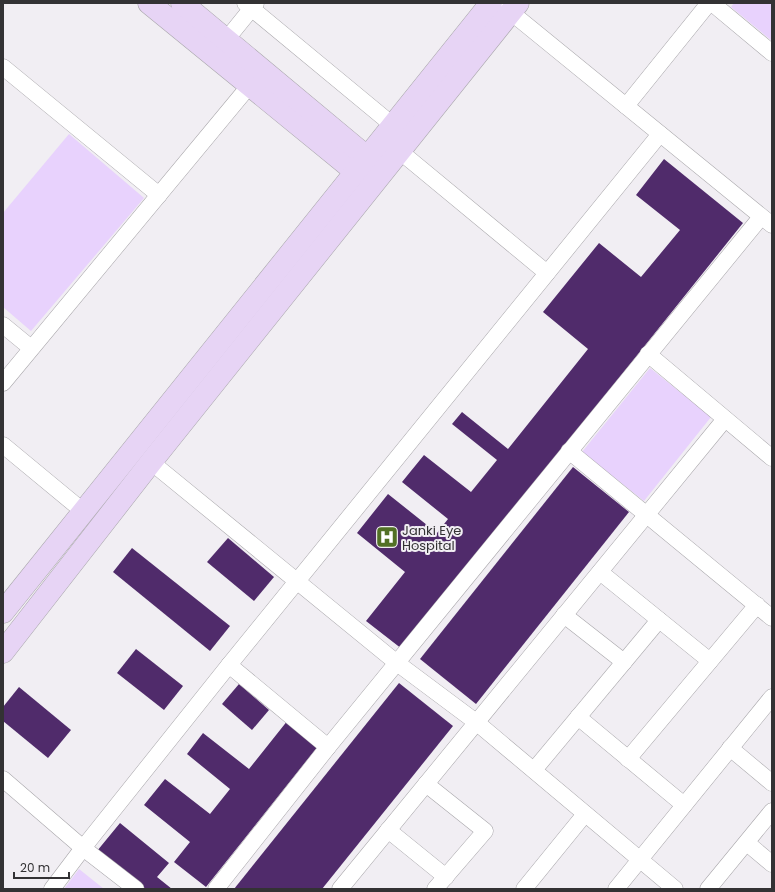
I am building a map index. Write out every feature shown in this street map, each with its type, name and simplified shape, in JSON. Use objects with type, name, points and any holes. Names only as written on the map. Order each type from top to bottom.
[{"type":"street","points":[[149,3],[250,86],[379,176]]},
{"type":"street","points":[[182,3],[226,40],[362,165]]},
{"type":"street","points":[[3,652],[151,462],[379,176],[396,138],[491,3]]},
{"type":"street","points":[[626,106],[709,3]]},
{"type":"street","points":[[712,3],[772,53]]},
{"type":"street","points":[[226,40],[251,5],[396,138],[547,273]]},
{"type":"street","points":[[3,612],[362,165],[396,138],[510,6],[626,106],[767,221],[648,354],[328,747],[216,889]]},
{"type":"street","points":[[3,67],[159,195]]},
{"type":"street","points":[[3,383],[250,86]]},
{"type":"street","points":[[52,889],[229,665],[660,134]]},
{"type":"street","points":[[3,325],[31,348]]},
{"type":"street","points":[[648,354],[772,458]]},
{"type":"street","points":[[340,889],[725,419]]},
{"type":"street","points":[[3,446],[84,512]]},
{"type":"street","points":[[569,451],[772,618]]},
{"type":"street","points":[[151,462],[396,663],[476,722],[675,889]]},
{"type":"street","points":[[600,572],[710,661]]},
{"type":"street","points":[[628,759],[757,605]]},
{"type":"street","points":[[564,615],[624,662]]},
{"type":"street","points":[[534,770],[659,620]]},
{"type":"street","points":[[229,665],[328,747]]},
{"type":"street","points":[[616,889],[730,748],[770,704]]},
{"type":"street","points":[[578,717],[684,805]]},
{"type":"street","points":[[730,748],[772,784]]},
{"type":"street","points":[[3,779],[83,848],[136,889]]},
{"type":"street","points":[[426,784],[485,831],[435,889]]},
{"type":"street","points":[[708,889],[772,811]]},
{"type":"street","points":[[524,889],[585,814]]},
{"type":"street","points":[[388,830],[446,877]]},
{"type":"street","points":[[747,843],[772,864]]},
{"type":"shaded area","points":[[734,3],[772,3],[772,41],[731,7]]},
{"type":"shaded area","points":[[69,134],[144,198],[31,331],[3,307],[3,213]]},
{"type":"shaded area","points":[[650,368],[711,417],[644,501],[582,452]]},
{"type":"shaded area","points":[[79,869],[104,889],[64,889]]},
{"type":"building","points":[[664,159],[743,223],[402,649],[366,621],[405,572],[357,533],[388,494],[437,533],[448,519],[402,482],[424,455],[471,492],[497,460],[452,424],[462,412],[508,449],[588,349],[543,312],[599,243],[641,277],[680,230],[636,195]]},
{"type":"building","points":[[573,467],[629,512],[476,704],[420,659]]},
{"type":"building","points":[[228,538],[274,577],[254,601],[207,562]]},
{"type":"building","points":[[132,548],[230,626],[210,651],[113,572]]},
{"type":"building","points":[[136,649],[183,686],[164,710],[117,673]]},
{"type":"building","points":[[399,683],[453,726],[322,889],[234,889]]},
{"type":"building","points":[[239,684],[269,710],[252,730],[222,704]]},
{"type":"building","points":[[19,687],[71,730],[48,758],[3,721],[3,707]]},
{"type":"building","points":[[288,720],[319,745],[206,887],[174,862],[190,842],[144,805],[165,779],[210,814],[230,789],[187,754],[203,733],[249,769]]},
{"type":"building","points":[[120,823],[169,863],[157,877],[172,889],[143,889],[97,851]]},
{"type":"place","name":"Janki Eye Hospital","points":[[387,537]]}]
